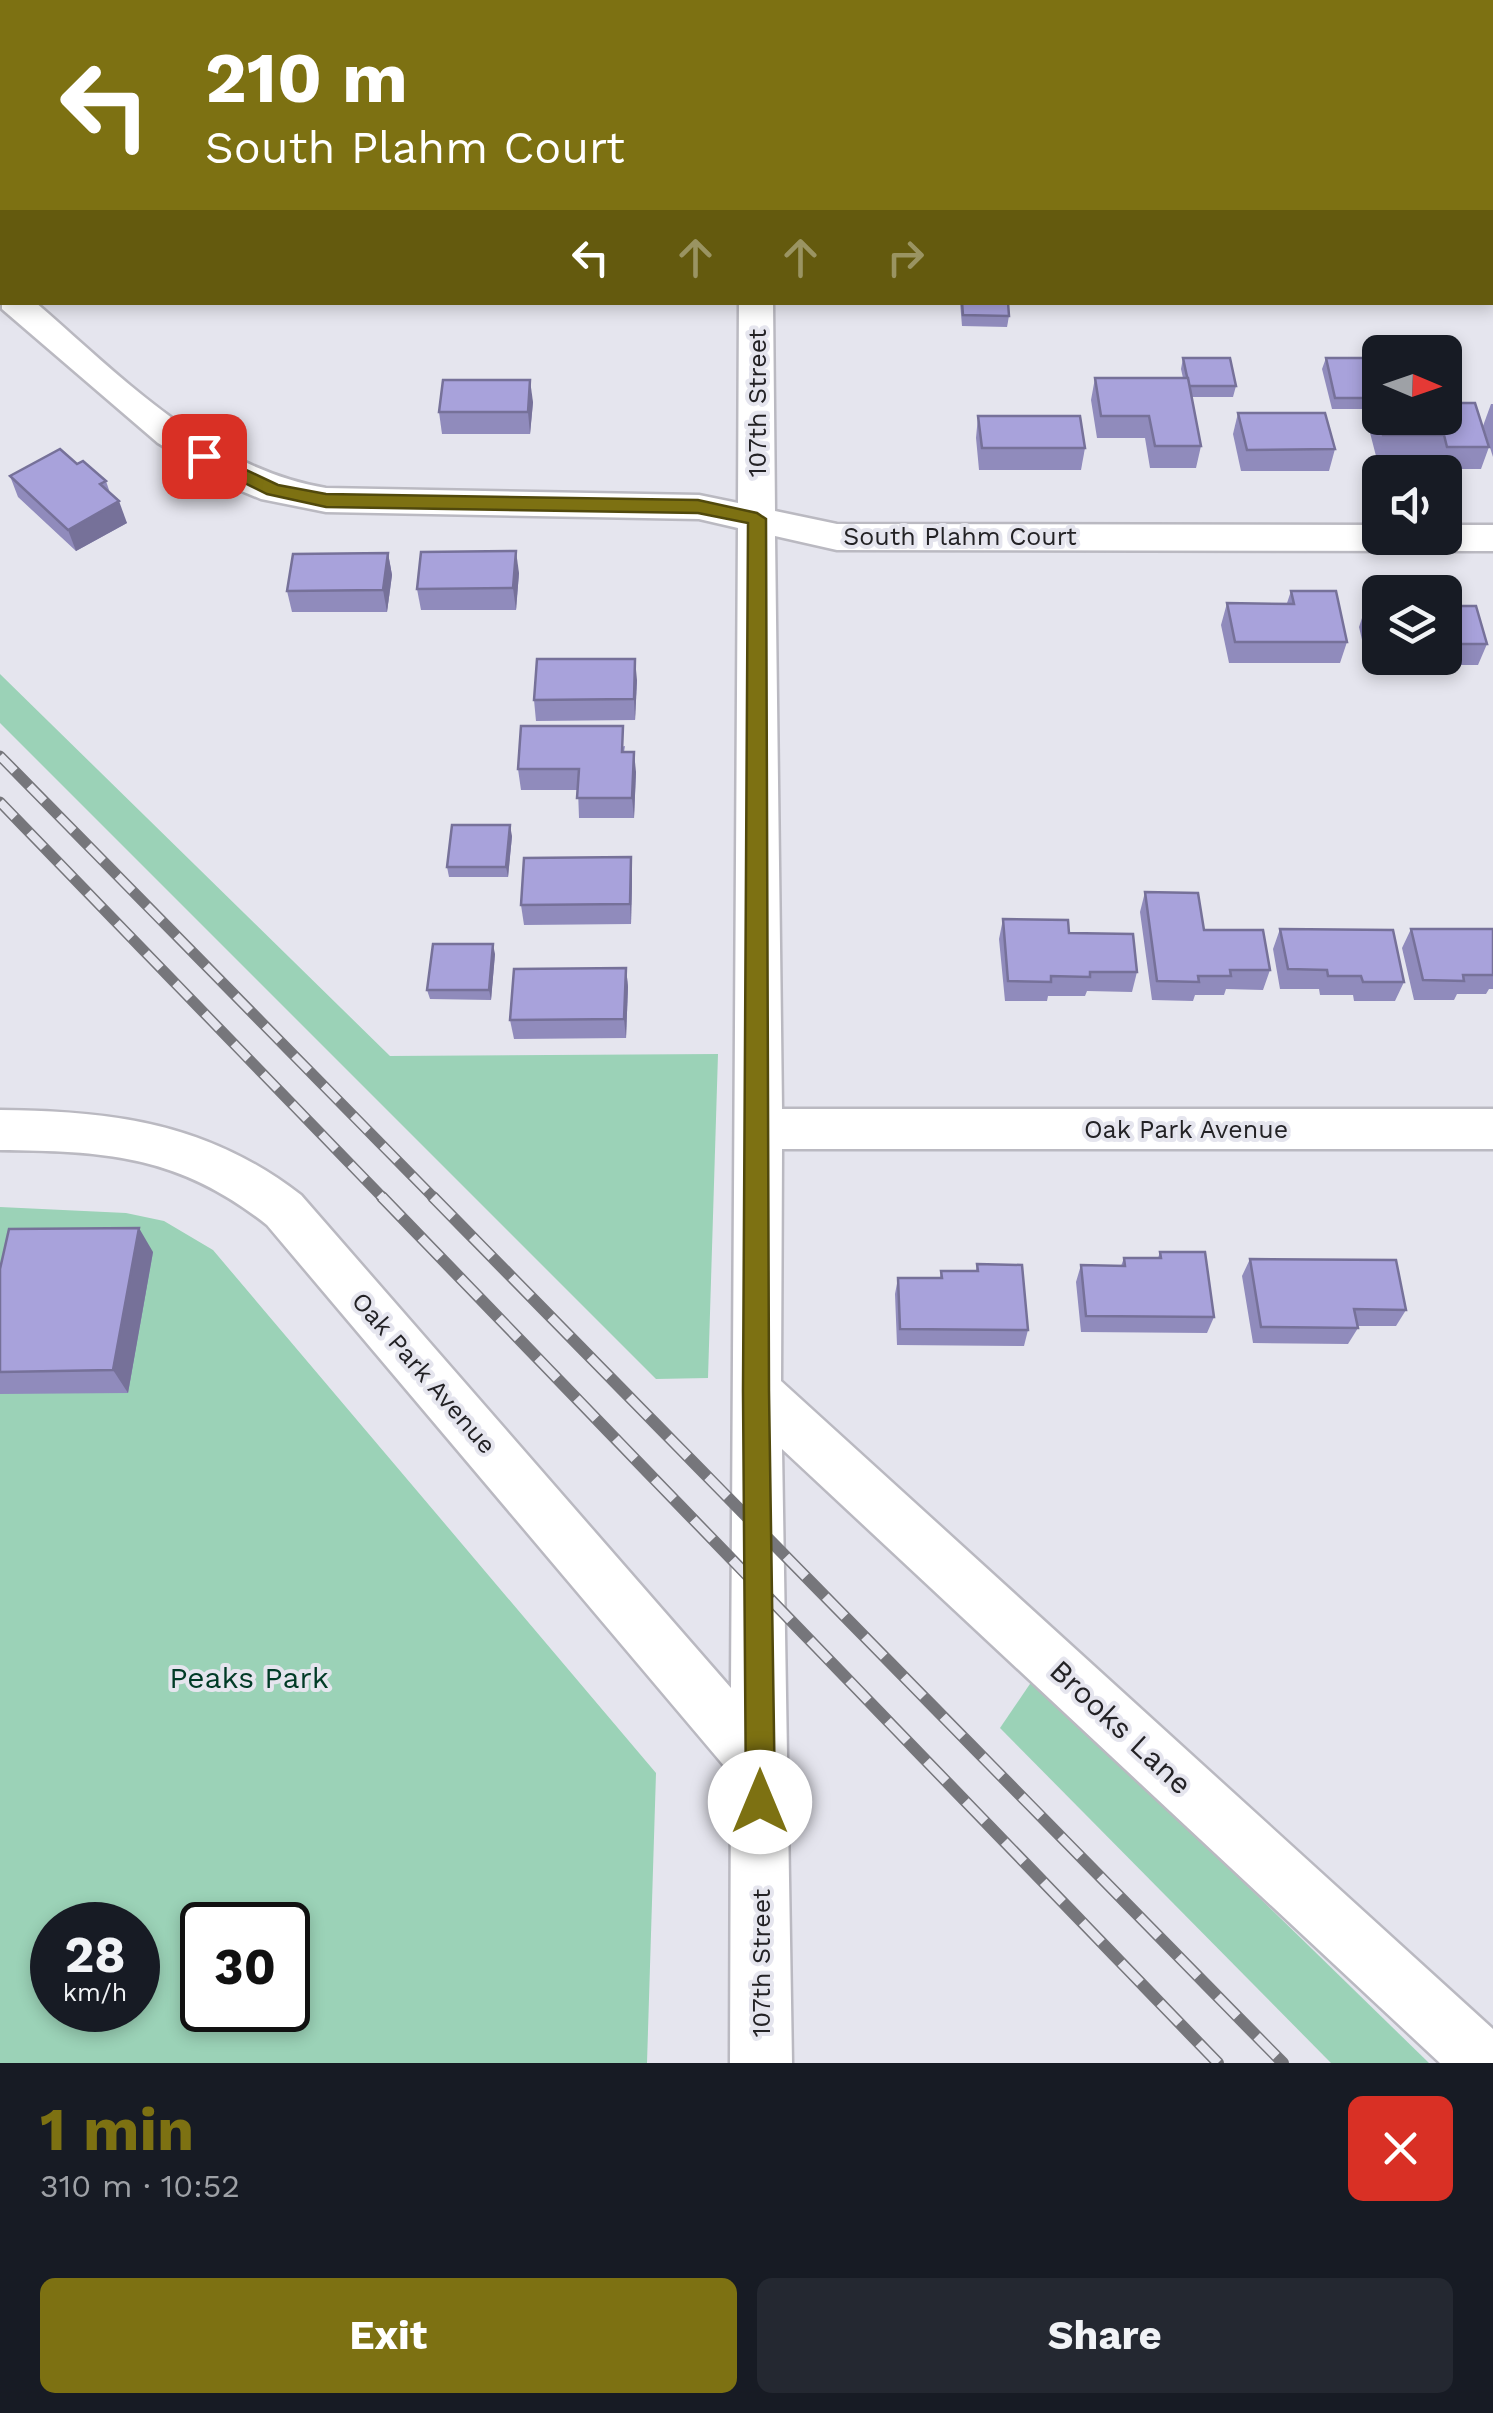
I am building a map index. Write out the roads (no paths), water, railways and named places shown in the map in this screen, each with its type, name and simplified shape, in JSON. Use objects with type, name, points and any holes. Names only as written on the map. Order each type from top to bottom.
[{"type":"street","name":"South Plahm Court","points":[[18,305],[180,442],[273,490],[326,500],[698,506],[837,537],[1493,538]]},
{"type":"street","name":"107th Street","points":[[756,305],[756,1391],[762,2063]]},
{"type":"street","name":"Oak Park Avenue","points":[[759,1129],[1493,1129]]},
{"type":"street","name":"Oak Park Avenue","points":[[0,1130],[114,1135],[179,1152],[239,1176],[284,1210],[760,1764]]},
{"type":"street","name":"Brooks Lane","points":[[756,1391],[1486,2063]]},
{"type":"railway","points":[[0,756],[435,1199]]},
{"type":"railway","points":[[0,802],[384,1199]]},
{"type":"railway","points":[[382,1197],[1218,2063]]},
{"type":"railway","points":[[433,1197],[1283,2063]]},
{"type":"park label","name":"Peaks Park","points":[[249,1677]]}]
